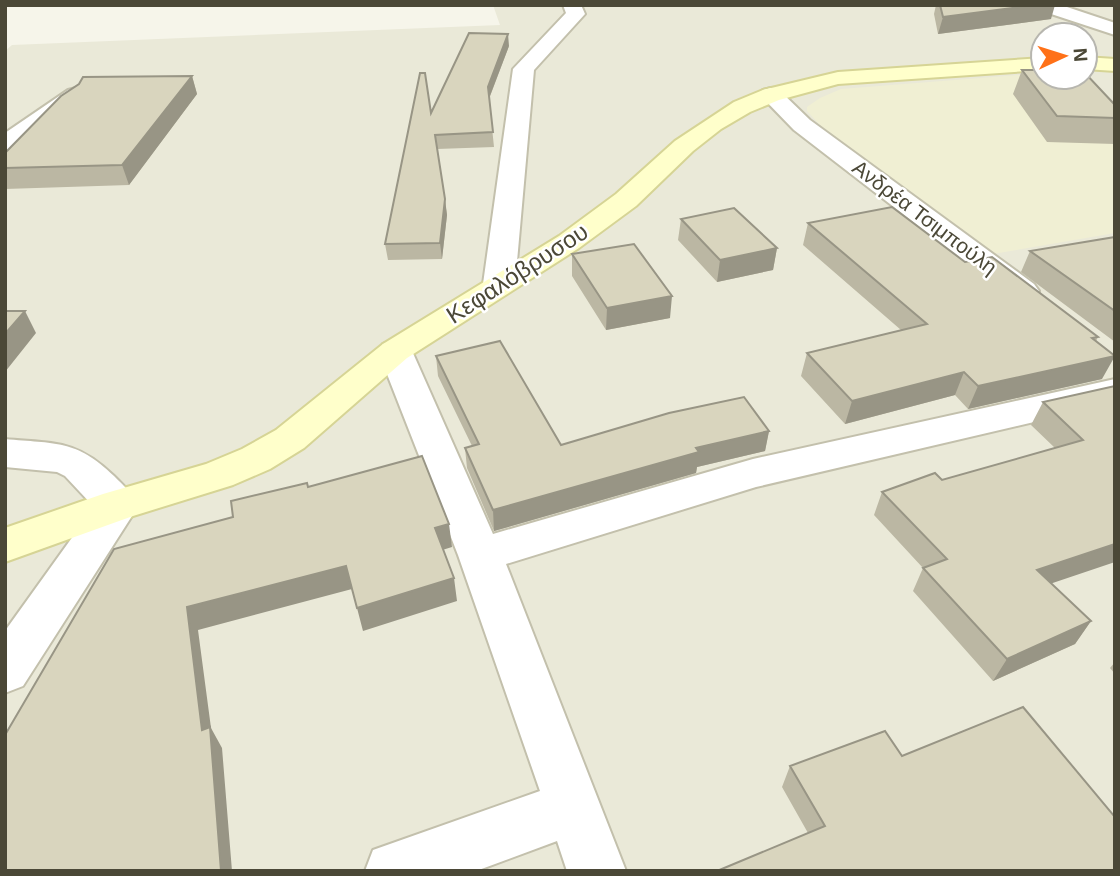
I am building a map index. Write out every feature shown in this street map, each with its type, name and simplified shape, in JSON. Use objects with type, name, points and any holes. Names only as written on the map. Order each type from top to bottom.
[{"type":"main road","name":"Κεφαλόβρυσου","points":[[5,545],[118,505],[219,475],[256,459],[290,439],[395,351],[569,242],[626,200],[684,146],[742,107],[771,95],[838,78],[1029,65]]},
{"type":"street","points":[[499,284],[524,69],[576,14],[572,5]]},
{"type":"street","points":[[1042,5],[1115,29]]},
{"type":"street","name":"Ανδρέα Τσιμπούλη","points":[[771,95],[802,125],[1049,311]]},
{"type":"street","points":[[5,144],[76,96]]},
{"type":"street","points":[[395,351],[480,555],[597,871]]},
{"type":"street","points":[[480,555],[741,476],[1115,391]]},
{"type":"street","points":[[5,453],[72,462],[118,505],[5,671]]},
{"type":"street","points":[[394,871],[572,808]]},
{"type":"shaded area","points":[[493,5],[1115,5],[1115,871],[5,871],[5,51],[12,45],[500,25]]},
{"type":"shaded area","points":[[1029,74],[1029,91],[1064,91],[1115,125],[1115,233],[993,254],[830,136],[807,111],[807,107],[820,98],[841,89]]},
{"type":"building","points":[[940,5],[1035,5],[943,17]]},
{"type":"building","points":[[469,33],[508,34],[488,87],[493,132],[435,135],[445,199],[440,243],[385,244],[420,73],[425,73],[431,113]]},
{"type":"building","points":[[1022,70],[1029,70],[1029,79]]},
{"type":"building","points":[[192,76],[122,165],[5,168],[5,153],[61,96],[79,84],[83,77]]},
{"type":"building","points":[[1099,88],[1115,105],[1115,118],[1057,116],[1038,91],[1099,91]]},
{"type":"building","points":[[892,207],[965,262],[992,257],[1098,337],[1092,338],[1115,356],[978,386],[964,372],[852,401],[807,353],[927,324],[808,223]]},
{"type":"building","points":[[734,208],[777,248],[720,260],[681,219]]},
{"type":"building","points":[[1115,237],[1115,311],[1030,251]]},
{"type":"building","points":[[634,244],[672,296],[607,308],[572,254]]},
{"type":"building","points":[[5,311],[25,311],[5,334]]},
{"type":"building","points":[[500,341],[561,445],[669,413],[744,397],[769,431],[696,448],[699,452],[493,510],[465,448],[479,444],[436,356]]},
{"type":"building","points":[[1115,386],[1115,544],[1037,570],[1091,621],[1007,659],[923,568],[947,559],[882,492],[935,473],[942,480],[1083,440],[1043,402]]},
{"type":"building","points":[[422,456],[449,524],[435,528],[454,578],[357,608],[346,566],[187,607],[202,730],[210,727],[221,871],[5,871],[5,735],[114,549],[233,517],[231,501],[307,483],[308,487]]},
{"type":"building","points":[[1023,707],[1115,817],[1115,871],[717,871],[825,826],[790,766],[885,731],[902,756]]}]
